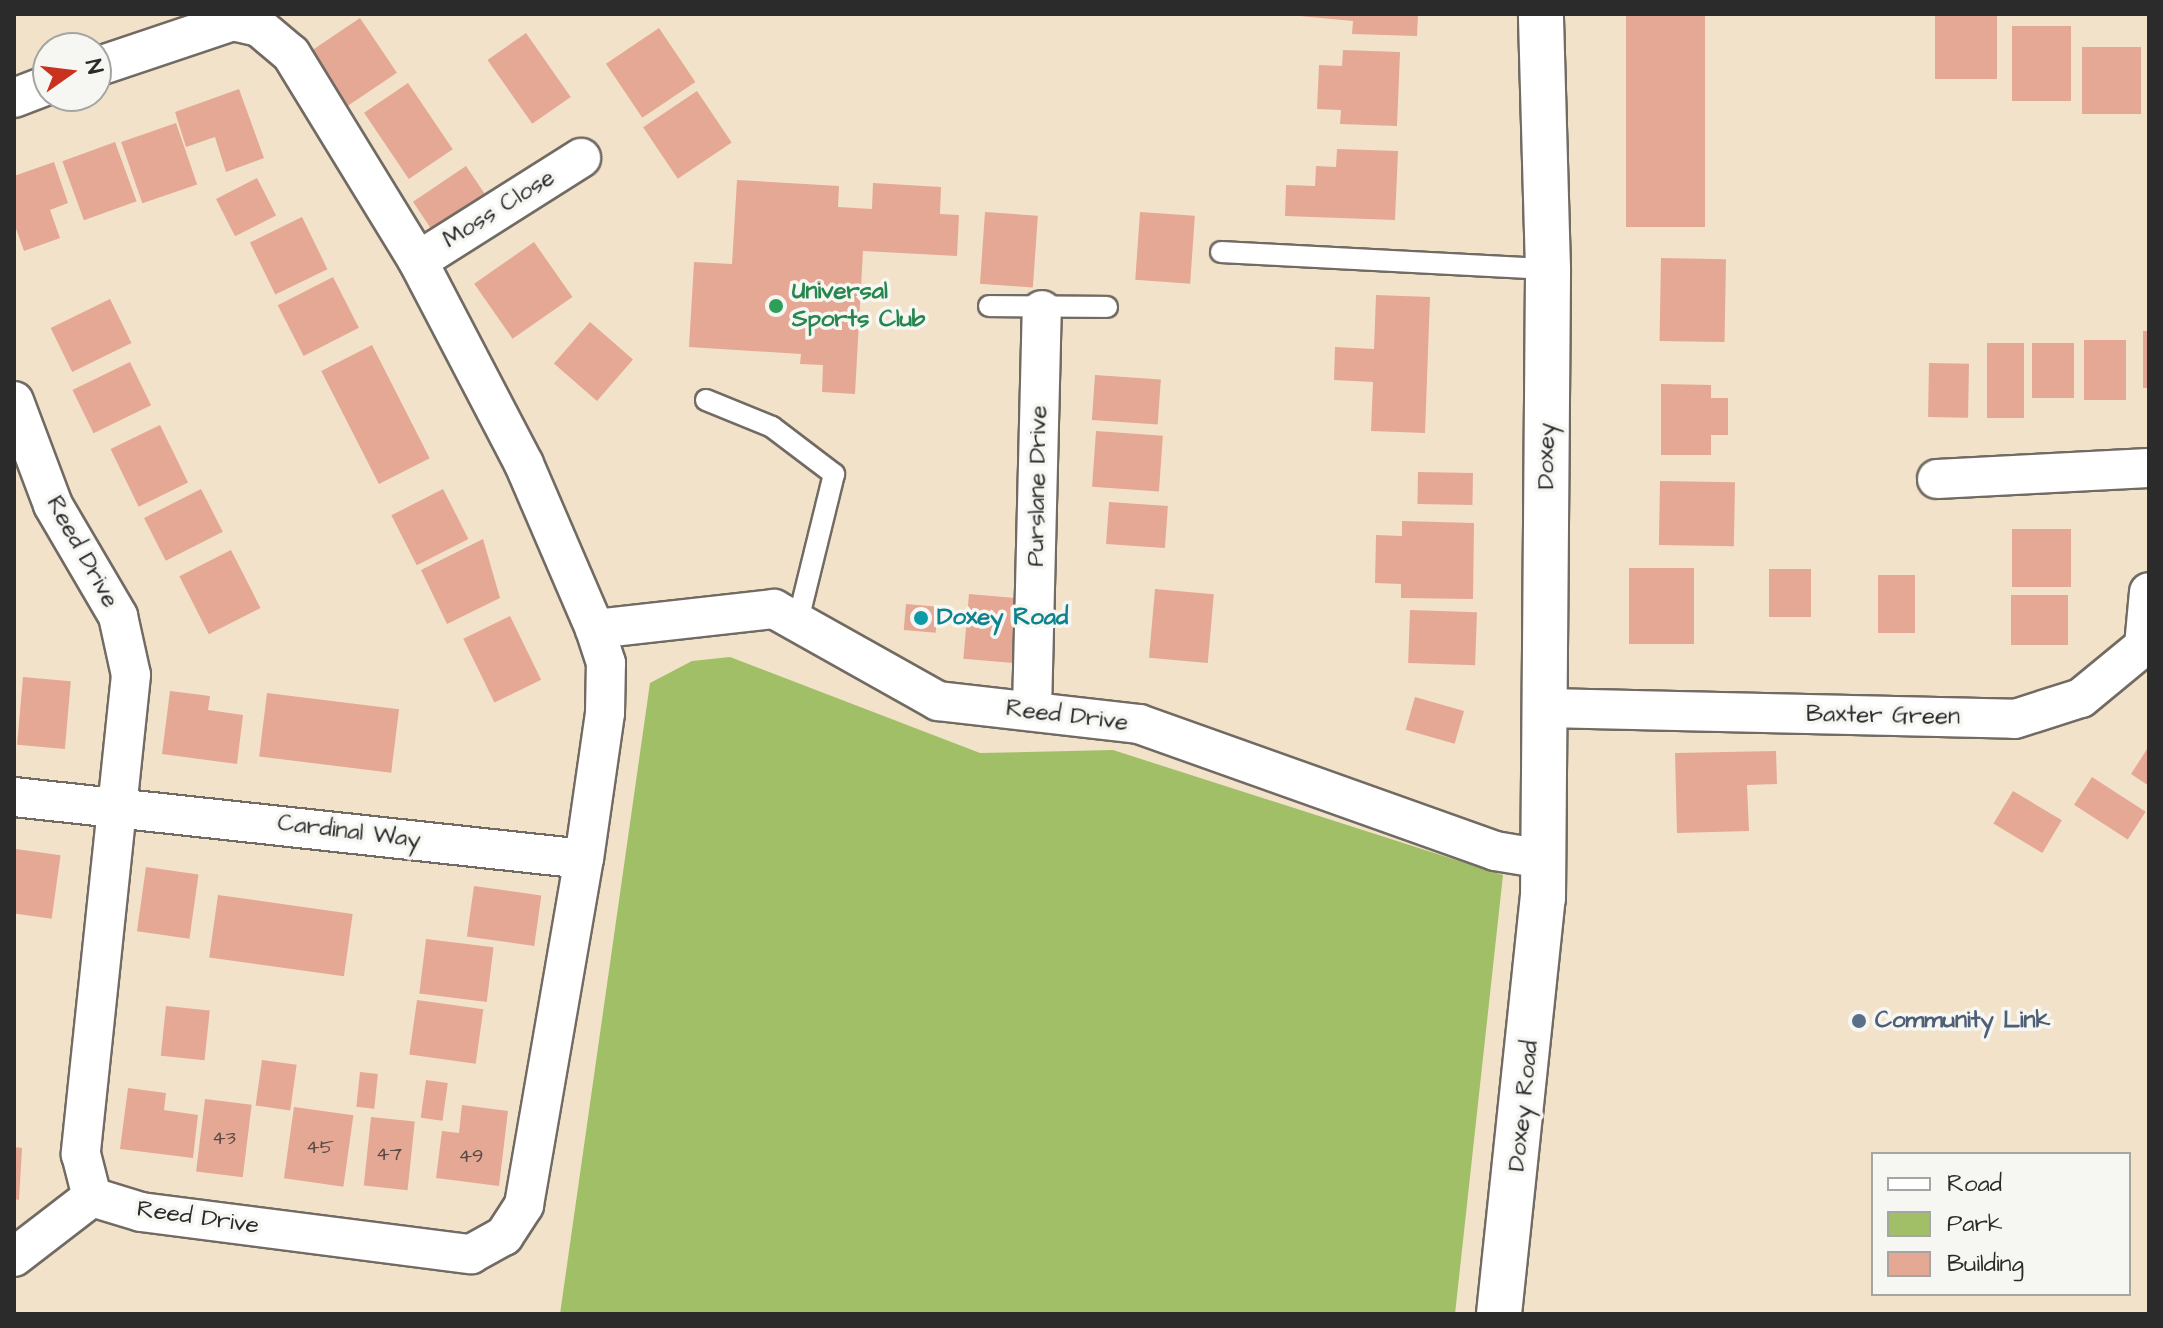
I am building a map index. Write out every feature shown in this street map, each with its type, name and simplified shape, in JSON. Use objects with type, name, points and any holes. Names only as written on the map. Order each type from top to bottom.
[{"type":"street","name":"Doxey","points":[[1541,14],[1548,269],[1543,878]]},
{"type":"street","name":"Reed Drive","points":[[14,401],[53,505],[118,616],[131,675],[115,805],[81,1154],[92,1197],[141,1212],[471,1254],[504,1236],[524,1205],[584,859],[605,713],[606,663],[595,629],[524,464],[418,261],[291,54],[259,27],[233,17],[112,61]]},
{"type":"street","name":"Moss Close","points":[[418,261],[581,158]]},
{"type":"street","name":"Purslane Drive","points":[[1032,710],[1042,310]]},
{"type":"street","points":[[1937,479],[2149,468]]},
{"type":"street","name":"Baxter Green","points":[[1546,708],[2015,719],[2081,698],[2144,646],[2149,592]]},
{"type":"street","name":"Reed Drive","points":[[595,629],[745,610],[799,617],[938,701],[1139,724],[1495,851],[1543,878]]},
{"type":"street","name":"Cardinal Way","points":[[14,797],[115,805],[584,859]]},
{"type":"street","name":"Doxey Road","points":[[1499,1314],[1543,878]]},
{"type":"street","points":[[14,1257],[92,1197]]},
{"type":"lane","points":[[1221,252],[1548,269]]},
{"type":"lane","points":[[989,306],[1042,310],[1107,307]]},
{"type":"lane","points":[[706,400],[772,427],[834,474],[799,617]]},
{"type":"green space","points":[[730,657],[980,753],[1113,750],[1503,875],[1455,1314],[560,1314],[650,683],[692,661]]},
{"type":"building","points":[[1278,14],[1418,14],[1417,36],[1352,34],[1353,21]]},
{"type":"building","points":[[1626,14],[1705,14],[1705,227],[1626,227]]},
{"type":"building","points":[[1935,14],[1997,14],[1997,79],[1935,79]]},
{"type":"building","points":[[360,18],[397,73],[347,106],[310,52]]},
{"type":"building","points":[[2012,26],[2071,26],[2071,101],[2012,101]]},
{"type":"building","points":[[659,28],[695,82],[642,118],[606,64]]},
{"type":"building","points":[[526,33],[571,97],[532,124],[487,60]]},
{"type":"building","points":[[2082,47],[2141,47],[2141,114],[2082,114]]},
{"type":"building","points":[[1343,50],[1400,52],[1397,126],[1340,124],[1341,110],[1317,109],[1319,65],[1342,66]]},
{"type":"building","points":[[408,83],[453,149],[409,179],[364,113]]},
{"type":"building","points":[[239,89],[264,158],[226,172],[215,137],[186,147],[175,112]]},
{"type":"building","points":[[697,91],[732,142],[678,179],[643,127]]},
{"type":"building","points":[[176,123],[197,184],[142,203],[121,142]]},
{"type":"building","points":[[115,142],[137,201],[84,220],[62,161]]},
{"type":"building","points":[[1337,149],[1398,151],[1395,220],[1285,216],[1286,185],[1315,186],[1316,166],[1336,167]]},
{"type":"building","points":[[54,162],[68,203],[50,210],[60,238],[24,251],[14,223],[14,176]]},
{"type":"building","points":[[466,166],[490,202],[437,237],[413,202]]},
{"type":"building","points":[[257,178],[276,215],[235,236],[216,199]]},
{"type":"building","name":"Universal Sports Club","points":[[737,180],[839,186],[838,207],[872,209],[873,183],[941,187],[940,214],[959,215],[957,256],[863,251],[855,394],[822,392],[823,365],[800,364],[801,354],[689,347],[694,262],[732,264]]},
{"type":"building","points":[[985,212],[1038,216],[1033,288],[980,284]]},
{"type":"building","points":[[1140,212],[1195,216],[1190,284],[1135,280]]},
{"type":"building","points":[[302,217],[327,269],[275,295],[250,242]]},
{"type":"building","points":[[534,242],[572,297],[513,339],[474,284]]},
{"type":"building","points":[[1661,258],[1726,259],[1725,342],[1660,341]]},
{"type":"building","points":[[333,277],[359,328],[304,356],[278,305]]},
{"type":"building","points":[[1376,295],[1430,297],[1425,433],[1371,431],[1373,382],[1334,380],[1335,347],[1374,349]]},
{"type":"building","points":[[110,299],[131,343],[72,372],[51,328]]},
{"type":"building","points":[[590,322],[633,359],[597,401],[554,364]]},
{"type":"building","points":[[2143,331],[2149,331],[2149,388],[2143,388]]},
{"type":"building","points":[[2084,340],[2126,340],[2126,400],[2084,400]]},
{"type":"building","points":[[1987,343],[2024,343],[2024,418],[1987,418]]},
{"type":"building","points":[[2032,343],[2074,343],[2074,398],[2032,398]]},
{"type":"building","points":[[372,345],[430,458],[379,484],[321,371]]},
{"type":"building","points":[[130,362],[151,405],[94,433],[72,390]]},
{"type":"building","points":[[1929,363],[1969,364],[1968,418],[1928,417]]},
{"type":"building","points":[[1095,375],[1161,380],[1158,424],[1092,420]]},
{"type":"building","points":[[1661,384],[1711,385],[1711,398],[1728,398],[1728,435],[1711,435],[1711,455],[1661,455]]},
{"type":"building","points":[[160,425],[188,483],[139,507],[111,449]]},
{"type":"building","points":[[1096,431],[1163,436],[1159,492],[1092,487]]},
{"type":"building","points":[[1418,472],[1473,473],[1472,505],[1417,504]]},
{"type":"building","points":[[1660,481],[1735,482],[1734,546],[1659,545]]},
{"type":"building","points":[[201,489],[223,532],[166,561],[144,518]]},
{"type":"building","points":[[443,489],[468,539],[417,565],[391,515]]},
{"type":"building","points":[[1109,502],[1168,506],[1165,548],[1106,544]]},
{"type":"building","points":[[1402,521],[1474,523],[1473,599],[1401,598],[1401,584],[1375,583],[1376,535],[1402,536]]},
{"type":"building","points":[[2012,529],[2071,529],[2071,587],[2012,587]]},
{"type":"building","points":[[483,539],[500,598],[447,624],[421,570]]},
{"type":"building","points":[[231,550],[261,608],[209,634],[179,576]]},
{"type":"building","points":[[1629,568],[1694,568],[1694,644],[1629,644]]},
{"type":"building","points":[[1769,569],[1811,569],[1811,617],[1769,617]]},
{"type":"building","points":[[1878,575],[1915,575],[1915,633],[1878,633]]},
{"type":"building","points":[[1155,589],[1214,594],[1208,663],[1149,658]]},
{"type":"building","points":[[969,594],[1019,598],[1013,663],[963,659]]},
{"type":"building","points":[[2011,595],[2068,595],[2068,645],[2011,645]]},
{"type":"building","name":"Doxey Road","points":[[906,604],[938,607],[936,633],[904,630]]},
{"type":"building","points":[[1410,610],[1477,612],[1475,665],[1408,663]]},
{"type":"building","points":[[510,616],[541,680],[494,703],[463,639]]},
{"type":"building","points":[[23,677],[71,681],[65,749],[17,745]]},
{"type":"building","points":[[170,691],[210,696],[208,710],[243,715],[237,764],[162,754]]},
{"type":"building","points":[[267,693],[399,709],[391,773],[259,757]]},
{"type":"building","points":[[1415,697],[1464,711],[1455,744],[1406,730]]},
{"type":"building","points":[[2149,746],[2149,786],[2131,774]]},
{"type":"building","points":[[1776,751],[1777,784],[1747,785],[1749,831],[1677,833],[1675,753]]},
{"type":"building","points":[[2092,777],[2146,812],[2128,840],[2074,805]]},
{"type":"building","points":[[2013,791],[2062,820],[2042,853],[1993,824]]},
{"type":"building","points":[[16,849],[61,855],[52,919],[14,913]]},
{"type":"building","points":[[146,867],[198,874],[189,939],[137,931]]},
{"type":"building","points":[[474,886],[541,895],[534,946],[467,937]]},
{"type":"building","points":[[218,895],[353,914],[344,976],[209,957]]},
{"type":"building","points":[[426,939],[493,947],[487,1002],[419,994]]},
{"type":"building","points":[[417,1000],[483,1009],[476,1064],[409,1054]]},
{"type":"building","points":[[166,1006],[210,1011],[205,1060],[161,1056]]},
{"type":"building","points":[[262,1060],[297,1065],[290,1110],[256,1106]]},
{"type":"building","points":[[360,1072],[378,1074],[374,1109],[356,1107]]},
{"type":"building","points":[[426,1080],[448,1083],[442,1121],[421,1118]]},
{"type":"building","points":[[128,1088],[166,1093],[164,1110],[198,1115],[193,1158],[120,1149]]},
{"type":"building","points":[[205,1099],[252,1105],[243,1177],[196,1171]]},
{"type":"building","points":[[462,1105],[508,1111],[499,1186],[436,1178],[442,1131],[459,1133]]},
{"type":"building","points":[[294,1107],[353,1115],[343,1187],[284,1178]]},
{"type":"building","points":[[371,1117],[415,1122],[408,1190],[364,1186]]},
{"type":"building","points":[[14,1147],[22,1148],[19,1200],[14,1199]]},
{"type":"place","name":"Universal Sports Club","points":[[776,306]]},
{"type":"place","name":"Doxey Road","points":[[921,618]]},
{"type":"place","name":"Community Link","points":[[1859,1021]]}]
